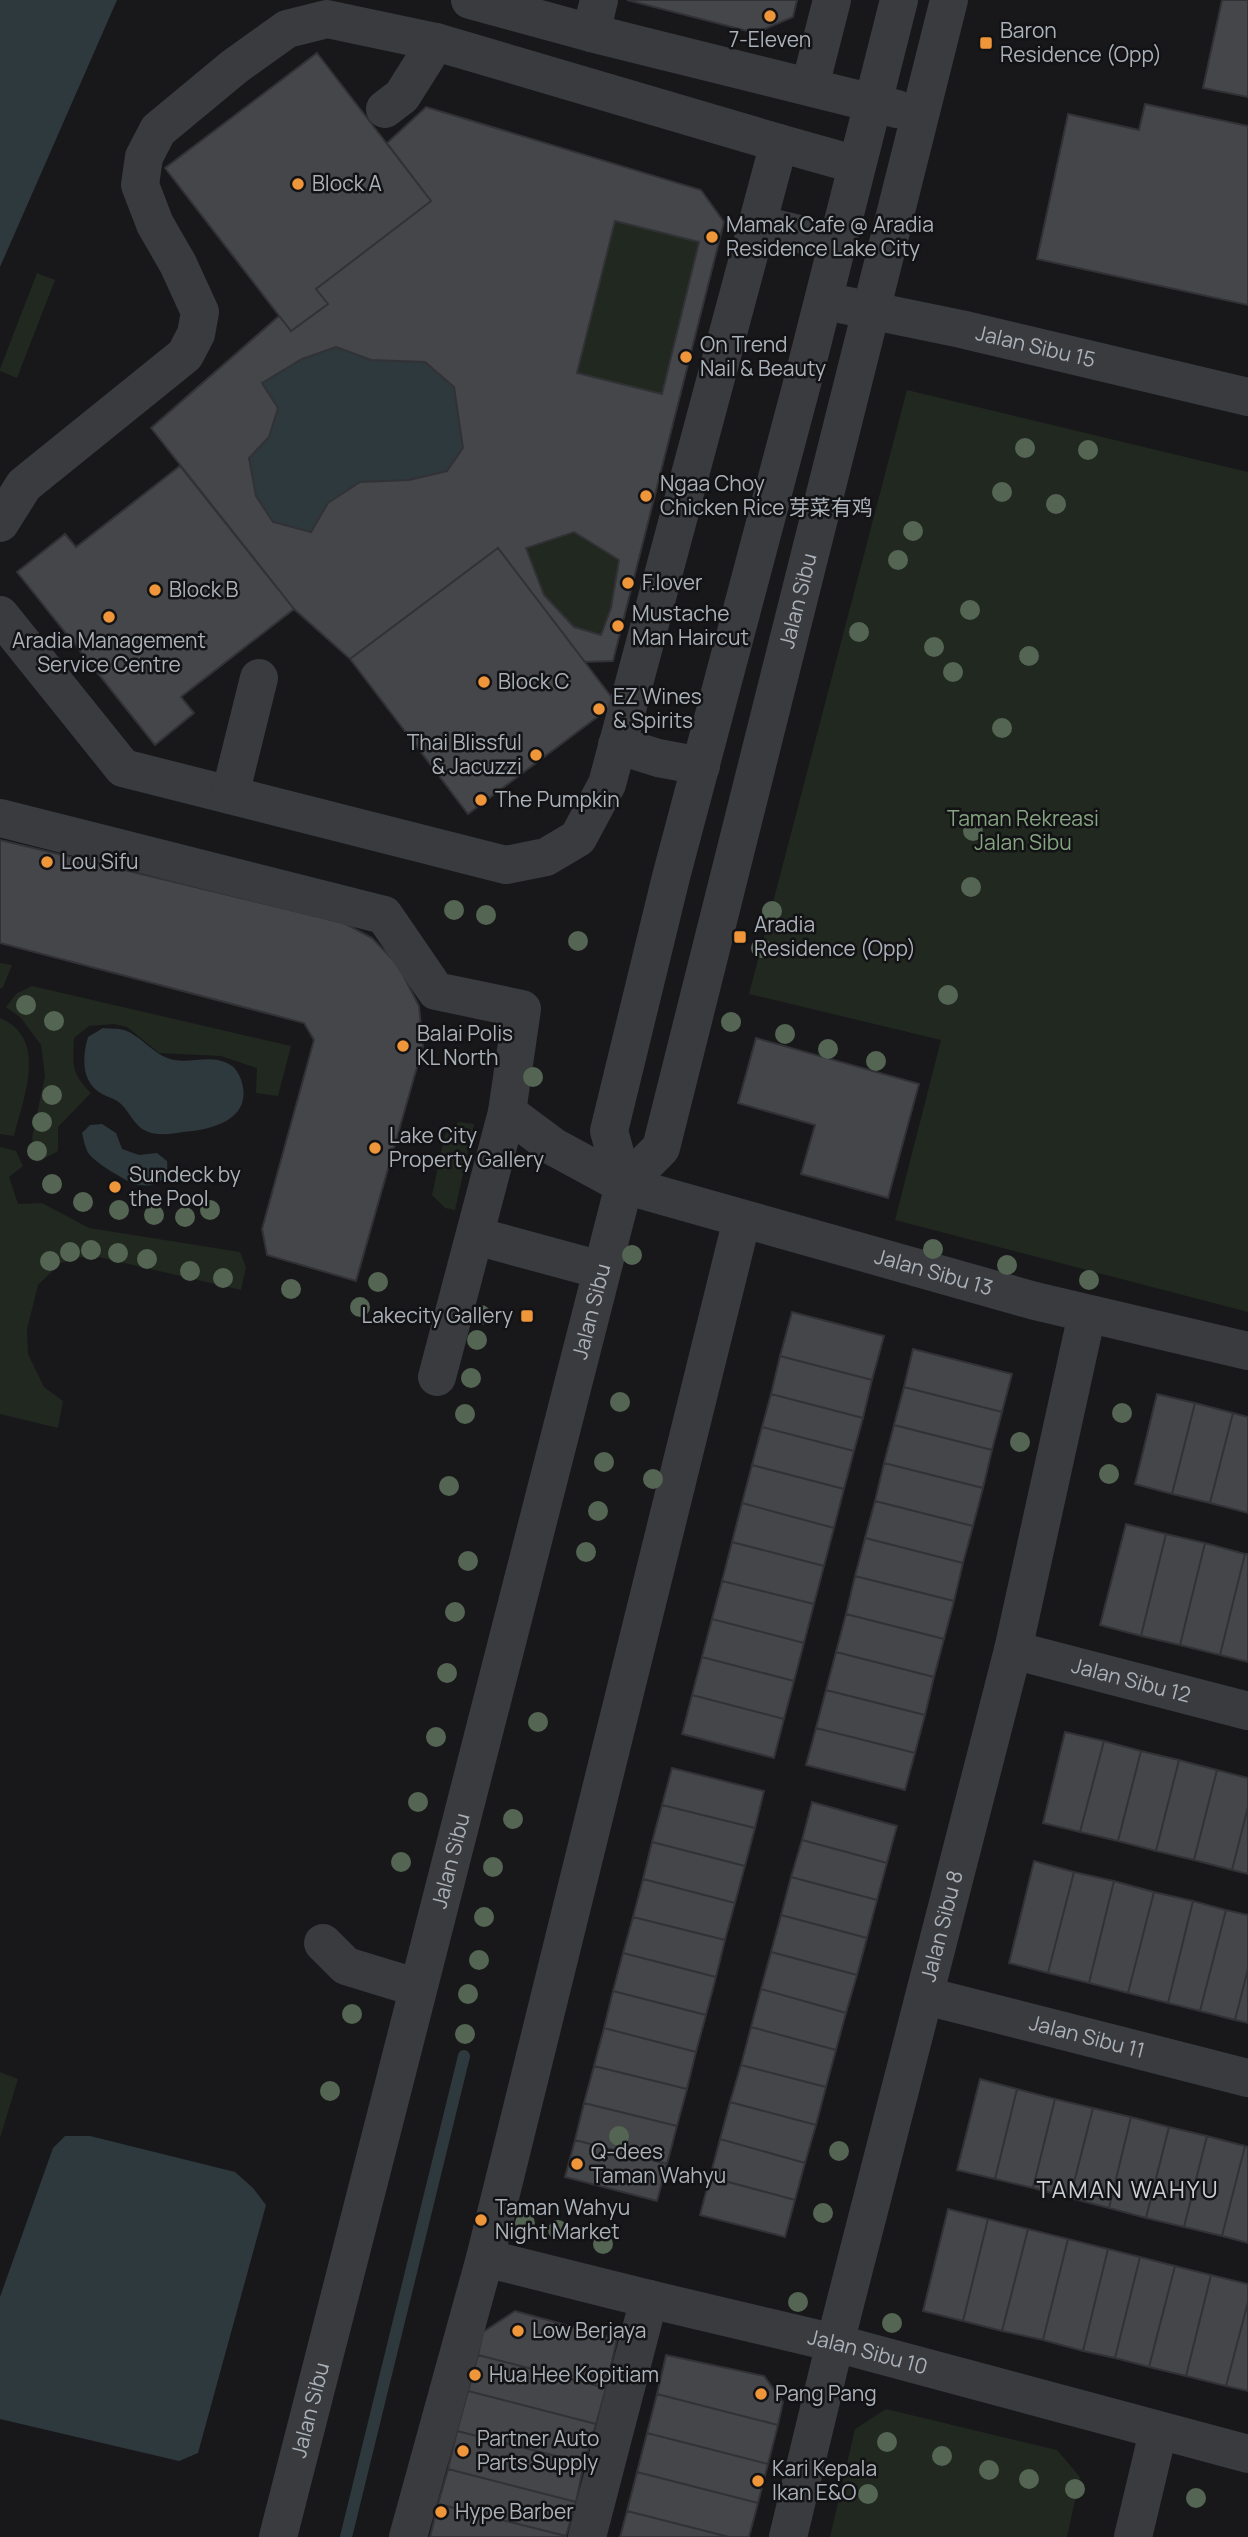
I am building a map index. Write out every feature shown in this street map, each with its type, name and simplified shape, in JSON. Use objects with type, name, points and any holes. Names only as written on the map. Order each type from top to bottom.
[{"type":"street","points":[[470,0],[595,17],[810,86],[919,115]]},
{"type":"street","points":[[810,86],[832,0]]},
{"type":"street","points":[[624,1185],[609,1131],[899,0]]},
{"type":"street","name":"Jalan Sibu","points":[[278,2537],[624,1185],[661,1147],[949,0]]},
{"type":"street","points":[[0,523],[24,485],[186,355],[196,334],[200,312],[178,264],[155,224],[140,185],[144,156],[158,130],[234,67],[287,29],[327,19],[436,42],[857,166]]},
{"type":"street","points":[[385,109],[402,96],[436,42]]},
{"type":"street","points":[[0,615],[123,768],[506,865],[546,857],[578,838],[607,784],[779,143]]},
{"type":"street","points":[[757,224],[837,243]]},
{"type":"street","name":"Jalan Sibu 15","points":[[823,301],[961,329],[1248,397]]},
{"type":"street","points":[[230,795],[259,678]]},
{"type":"street","points":[[617,745],[658,758],[701,766]]},
{"type":"street","points":[[0,818],[384,915],[436,990],[522,1009],[507,1112],[437,1377]]},
{"type":"street","name":"Jalan Sibu 13","points":[[507,1112],[554,1147],[624,1185],[1087,1314],[1248,1350]]},
{"type":"street","points":[[408,2537],[485,2258],[742,1219]]},
{"type":"street","points":[[476,1236],[601,1270]]},
{"type":"street","name":"Jalan Sibu 8","points":[[788,2537],[835,2343],[1013,1650],[1087,1314]]},
{"type":"street","name":"Jalan Sibu 12","points":[[1013,1650],[1248,1711]]},
{"type":"street","points":[[323,1944],[346,1966],[418,1988]]},
{"type":"street","name":"Jalan Sibu 11","points":[[926,1996],[1248,2078]]},
{"type":"street","name":"Jalan Sibu 10","points":[[485,2258],[649,2300],[835,2343],[1158,2432],[1248,2454]]},
{"type":"street","points":[[587,2537],[649,2300]]},
{"type":"street","points":[[1133,2537],[1158,2432]]},
{"type":"green space","points":[[615,221],[699,242],[662,394],[577,373]]},
{"type":"green space","points":[[37,273],[55,280],[17,378],[0,369]]},
{"type":"green space","name":"Taman Rekreasi Jalan Sibu","points":[[907,390],[1248,472],[1248,1312],[895,1220],[941,1040],[749,994]]},
{"type":"green space","points":[[574,532],[619,560],[611,608],[601,635],[574,627],[544,595],[526,548]]},
{"type":"green space","points":[[0,963],[12,965],[0,989]]},
{"type":"green space","points":[[32,986],[291,1046],[278,1096],[256,1093],[257,1068],[221,1056],[159,1053],[127,1027],[114,1024],[89,1026],[74,1038],[73,1056],[77,1074],[91,1093],[58,1127],[58,1151],[38,1162],[32,1138],[45,1076],[41,1045],[21,1018],[6,1007],[16,994]]},
{"type":"green space","points":[[0,1018],[15,1027],[24,1040],[28,1054],[29,1071],[14,1136],[0,1134]]},
{"type":"green space","points":[[459,1122],[474,1124],[455,1210],[445,1208],[432,1195],[445,1134]]},
{"type":"green space","points":[[0,1147],[16,1151],[23,1166],[9,1177],[18,1204],[42,1203],[89,1228],[240,1252],[246,1267],[241,1290],[90,1255],[61,1263],[38,1285],[27,1329],[28,1354],[44,1387],[63,1401],[58,1428],[0,1414]]},
{"type":"green space","points":[[0,2072],[18,2079],[0,2138]]},
{"type":"green space","points":[[886,2409],[1057,2450],[1080,2477],[1067,2537],[830,2537],[855,2429]]},
{"type":"shaded area","points":[[0,0],[117,0],[0,267]]},
{"type":"shaded area","points":[[336,347],[371,360],[425,362],[454,387],[463,448],[447,471],[409,480],[360,482],[328,503],[311,532],[273,522],[256,496],[249,458],[269,437],[278,409],[262,383],[302,359]]},
{"type":"shaded area","points":[[103,1028],[122,1029],[174,1060],[214,1060],[230,1064],[237,1071],[242,1083],[241,1106],[227,1121],[205,1129],[164,1134],[150,1133],[142,1129],[121,1104],[95,1089],[87,1076],[84,1061],[88,1037]]},
{"type":"shaded area","points":[[102,1124],[116,1133],[122,1149],[139,1155],[157,1153],[167,1161],[163,1178],[154,1184],[135,1184],[110,1171],[93,1158],[86,1149],[82,1133],[90,1125]]},
{"type":"shaded area","points":[[65,2136],[90,2136],[235,2172],[253,2188],[266,2205],[198,2453],[179,2461],[0,2419],[0,2297],[53,2148]]},
{"type":"building","points":[[627,0],[797,0],[793,17],[755,33]]},
{"type":"building","points":[[1222,0],[1248,0],[1248,97],[1203,88]]},
{"type":"building","name":"Block A","points":[[317,53],[431,201],[316,289],[328,304],[291,331],[165,168]]},
{"type":"building","points":[[1145,104],[1248,126],[1248,305],[1037,259],[1068,114],[1139,130]]},
{"type":"building","points":[[426,107],[701,190],[724,222],[613,661],[585,662],[498,548],[350,659],[294,609],[151,428],[279,316],[291,331],[328,304],[316,289],[431,201],[387,143]],"holes":[[[615,221],[699,242],[662,394],[577,373]],[[336,347],[371,360],[425,362],[454,387],[463,448],[447,471],[409,480],[360,482],[328,503],[311,532],[273,522],[256,496],[249,458],[269,437],[278,408],[262,383],[302,359]],[[574,532],[619,560],[611,608],[601,635],[574,627],[544,595],[526,548]]]},
{"type":"building","name":"Block B","points":[[180,466],[294,609],[181,697],[194,713],[155,745],[17,572],[65,534],[76,547]]},
{"type":"building","name":"Block C","points":[[498,548],[616,703],[468,814],[350,659]]},
{"type":"building","points":[[0,840],[344,923],[372,938],[398,965],[419,1006],[423,1046],[356,1281],[267,1255],[262,1229],[314,1040],[304,1023],[0,943]]},
{"type":"building","points":[[756,1038],[919,1084],[888,1198],[801,1174],[815,1125],[738,1103]]},
{"type":"building","points":[[792,1312],[884,1336],[872,1380],[780,1356]]},
{"type":"building","points":[[913,1349],[1012,1374],[1002,1412],[904,1387]]},
{"type":"building","points":[[780,1356],[872,1380],[863,1418],[771,1394]]},
{"type":"building","points":[[904,1387],[1002,1412],[992,1450],[894,1425]]},
{"type":"building","points":[[771,1394],[863,1418],[854,1451],[762,1427]]},
{"type":"building","points":[[1157,1394],[1195,1403],[1172,1494],[1135,1484]]},
{"type":"building","points":[[1195,1403],[1233,1413],[1210,1503],[1172,1494]]},
{"type":"building","points":[[1233,1413],[1248,1417],[1248,1513],[1210,1503]]},
{"type":"building","points":[[894,1425],[992,1450],[983,1488],[884,1463]]},
{"type":"building","points":[[762,1427],[854,1451],[844,1489],[752,1465]]},
{"type":"building","points":[[884,1463],[983,1488],[973,1526],[875,1501]]},
{"type":"building","points":[[752,1465],[844,1489],[834,1528],[742,1503]]},
{"type":"building","points":[[875,1501],[973,1526],[963,1563],[865,1538]]},
{"type":"building","points":[[742,1503],[834,1528],[824,1566],[732,1542]]},
{"type":"building","points":[[1126,1524],[1166,1534],[1141,1636],[1100,1625]]},
{"type":"building","points":[[1166,1534],[1205,1543],[1180,1645],[1141,1636]]},
{"type":"building","points":[[865,1538],[963,1563],[954,1601],[855,1576]]},
{"type":"building","points":[[732,1542],[824,1566],[814,1604],[722,1581]]},
{"type":"building","points":[[1205,1543],[1245,1554],[1220,1655],[1180,1645]]},
{"type":"building","points":[[1245,1554],[1248,1554],[1248,1662],[1220,1655]]},
{"type":"building","points":[[855,1576],[954,1601],[944,1639],[846,1614]]},
{"type":"building","points":[[722,1581],[814,1604],[804,1643],[712,1619]]},
{"type":"building","points":[[846,1614],[944,1639],[934,1677],[836,1652]]},
{"type":"building","points":[[712,1619],[804,1643],[794,1681],[702,1657]]},
{"type":"building","points":[[836,1652],[934,1677],[925,1715],[826,1690]]},
{"type":"building","points":[[702,1657],[794,1681],[784,1719],[692,1695]]},
{"type":"building","points":[[826,1690],[925,1715],[915,1753],[816,1728]]},
{"type":"building","points":[[692,1695],[784,1719],[774,1758],[682,1734]]},
{"type":"building","points":[[816,1728],[915,1753],[905,1790],[806,1765]]},
{"type":"building","points":[[1065,1732],[1104,1741],[1080,1832],[1043,1823]]},
{"type":"building","points":[[1104,1741],[1141,1751],[1118,1841],[1080,1832]]},
{"type":"building","points":[[1141,1751],[1179,1760],[1156,1851],[1118,1841]]},
{"type":"building","points":[[1179,1760],[1217,1770],[1194,1860],[1156,1851]]},
{"type":"building","points":[[672,1768],[764,1791],[755,1828],[662,1805]]},
{"type":"building","points":[[1217,1770],[1248,1778],[1248,1807],[1232,1870],[1194,1860]]},
{"type":"building","points":[[812,1802],[897,1826],[887,1863],[802,1840]]},
{"type":"building","points":[[662,1805],[755,1828],[745,1866],[652,1842]]},
{"type":"building","points":[[1248,1807],[1248,1874],[1232,1870]]},
{"type":"building","points":[[802,1840],[887,1863],[877,1900],[791,1877]]},
{"type":"building","points":[[652,1842],[745,1866],[735,1903],[643,1879]]},
{"type":"building","points":[[1034,1861],[1074,1872],[1048,1973],[1009,1963]]},
{"type":"building","points":[[1074,1872],[1114,1881],[1089,1983],[1048,1973]]},
{"type":"building","points":[[791,1877],[877,1900],[867,1938],[781,1915]]},
{"type":"building","points":[[643,1879],[735,1903],[725,1940],[633,1917]]},
{"type":"building","points":[[1114,1881],[1154,1892],[1128,1993],[1089,1983]]},
{"type":"building","points":[[1154,1892],[1193,1901],[1168,2003],[1128,1993]]},
{"type":"building","points":[[1193,1901],[1226,1910],[1200,2011],[1168,2003]]},
{"type":"building","points":[[1226,1910],[1248,1915],[1248,1969],[1235,2020],[1200,2011]]},
{"type":"building","points":[[781,1915],[867,1938],[857,1975],[771,1952]]},
{"type":"building","points":[[633,1917],[725,1940],[716,1977],[623,1953]]},
{"type":"building","points":[[771,1952],[857,1975],[846,2013],[761,1989]]},
{"type":"building","points":[[623,1953],[716,1977],[706,2015],[613,1991]]},
{"type":"building","points":[[1248,1969],[1248,2023],[1235,2020]]},
{"type":"building","points":[[761,1989],[846,2013],[836,2050],[751,2027]]},
{"type":"building","points":[[613,1991],[706,2015],[696,2052],[604,2028]]},
{"type":"building","points":[[751,2027],[836,2050],[826,2087],[741,2065]]},
{"type":"building","points":[[604,2028],[696,2052],[687,2089],[594,2066]]},
{"type":"building","points":[[741,2065],[826,2087],[816,2125],[730,2102]]},
{"type":"building","points":[[594,2066],[687,2089],[677,2126],[584,2103]]},
{"type":"building","points":[[980,2079],[1017,2089],[995,2179],[957,2170]]},
{"type":"building","points":[[1017,2089],[1055,2099],[1033,2188],[995,2179]]},
{"type":"building","points":[[1055,2099],[1093,2108],[1070,2198],[1033,2188]]},
{"type":"building","points":[[730,2102],[816,2125],[805,2163],[720,2139]]},
{"type":"building","points":[[584,2103],[677,2126],[667,2164],[575,2140]]},
{"type":"building","points":[[1093,2108],[1131,2117],[1109,2208],[1070,2198]]},
{"type":"building","points":[[1131,2117],[1169,2127],[1146,2218],[1109,2208]]},
{"type":"building","points":[[1169,2127],[1207,2136],[1184,2227],[1146,2218]]},
{"type":"building","points":[[1207,2136],[1245,2146],[1222,2236],[1184,2227]]},
{"type":"building","points":[[720,2139],[805,2163],[795,2200],[710,2177]]},
{"type":"building","points":[[575,2140],[667,2164],[657,2201],[565,2177]]},
{"type":"building","points":[[1245,2146],[1248,2147],[1248,2243],[1222,2236]]},
{"type":"building","points":[[710,2177],[795,2200],[785,2237],[700,2215]]},
{"type":"building","points":[[948,2209],[988,2219],[963,2321],[923,2311]]},
{"type":"building","points":[[988,2219],[1028,2229],[1002,2331],[963,2321]]},
{"type":"building","points":[[1028,2229],[1068,2239],[1043,2340],[1002,2331]]},
{"type":"building","points":[[1068,2239],[1108,2249],[1083,2351],[1043,2340]]},
{"type":"building","points":[[1108,2249],[1140,2257],[1115,2358],[1083,2351]]},
{"type":"building","points":[[1140,2257],[1175,2266],[1149,2367],[1115,2358]]},
{"type":"building","points":[[1175,2266],[1211,2275],[1186,2376],[1149,2367]]},
{"type":"building","points":[[1211,2275],[1248,2284],[1248,2302],[1226,2386],[1186,2376]]},
{"type":"building","points":[[1248,2302],[1248,2391],[1226,2386]]},
{"type":"building","points":[[515,2311],[617,2339],[606,2388],[478,2355],[483,2332]]},
{"type":"building","points":[[478,2355],[606,2388],[596,2424],[468,2391]]},
{"type":"building","points":[[666,2355],[764,2376],[783,2402],[778,2425],[657,2394]]},
{"type":"building","points":[[468,2391],[596,2424],[584,2463],[457,2431]]},
{"type":"building","points":[[657,2394],[778,2425],[768,2464],[647,2433]]},
{"type":"building","points":[[457,2431],[584,2463],[576,2502],[448,2469]]},
{"type":"building","points":[[647,2433],[768,2464],[758,2503],[637,2472]]},
{"type":"building","points":[[448,2469],[576,2502],[566,2536],[438,2504]]},
{"type":"building","points":[[637,2472],[758,2503],[749,2537],[729,2537],[627,2511]]},
{"type":"building","points":[[438,2504],[566,2536],[566,2537],[430,2537]]},
{"type":"building","points":[[627,2511],[729,2537],[620,2537]]},
{"type":"waterway","points":[[346,2537],[464,2056]]},
{"type":"place","name":"7-Eleven","points":[[770,16]]},
{"type":"place","name":"Baron Residence (Opp)","points":[[986,43]]},
{"type":"place","name":"Block A","points":[[298,184]]},
{"type":"place","name":"Mamak Cafe @ Aradia Residence Lake City","points":[[712,237]]},
{"type":"place","name":"On Trend Nail & Beauty","points":[[686,357]]},
{"type":"place","name":"Ngaa Choy Chicken Rice 芽菜有鸡","points":[[646,496]]},
{"type":"place","name":"F.lover","points":[[628,583]]},
{"type":"place","name":"Block B","points":[[155,590]]},
{"type":"place","name":"Aradia Management Service Centre","points":[[109,617]]},
{"type":"place","name":"Mustache Man Haircut","points":[[618,626]]},
{"type":"place","name":"Block C","points":[[484,682]]},
{"type":"place","name":"EZ Wines & Spirits","points":[[599,709]]},
{"type":"place","name":"Thai Blissful & Jacuzzi","points":[[536,755]]},
{"type":"place","name":"The Pumpkin","points":[[481,800]]},
{"type":"place","name":"Lou Sifu","points":[[47,862]]},
{"type":"place","name":"Aradia Residence (Opp)","points":[[740,937]]},
{"type":"place","name":"Balai Polis KL North","points":[[403,1046]]},
{"type":"place","name":"Lake City Property Gallery","points":[[375,1148]]},
{"type":"place","name":"Sundeck by the Pool","points":[[115,1187]]},
{"type":"place","name":"Lakecity Gallery","points":[[527,1316]]},
{"type":"place","name":"Q-dees Taman Wahyu","points":[[577,2164]]},
{"type":"place","name":"Taman Wahyu Night Market","points":[[481,2220]]},
{"type":"place","name":"Low Berjaya","points":[[518,2331]]},
{"type":"place","name":"Hua Hee Kopitiam","points":[[475,2375]]},
{"type":"place","name":"Pang Pang","points":[[761,2394]]},
{"type":"place","name":"Partner Auto Parts Supply","points":[[463,2451]]},
{"type":"place","name":"Kari Kepala Ikan E&O","points":[[758,2481]]},
{"type":"place","name":"Hype Barber","points":[[441,2512]]},
{"type":"district","name":"TAMAN WAHYU","points":[[1128,2190]]}]
